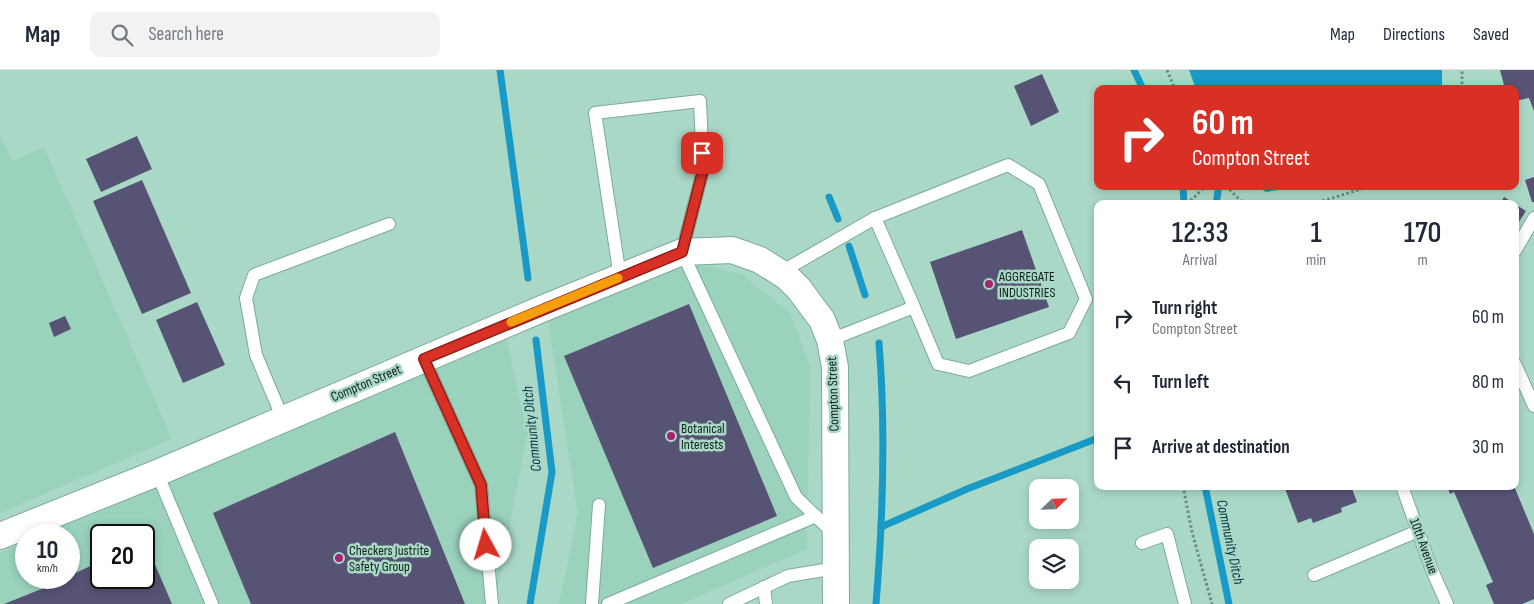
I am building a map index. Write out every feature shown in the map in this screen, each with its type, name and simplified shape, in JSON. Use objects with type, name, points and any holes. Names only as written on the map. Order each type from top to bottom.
[{"type":"street","name":"Compton Street","points":[[0,536],[157,473],[544,308],[682,252],[732,250],[760,260],[781,272],[799,289],[822,320],[830,340],[835,366],[836,604]]},
{"type":"lane","points":[[620,277],[595,113],[700,101],[703,170],[682,252],[796,497],[835,536]]},
{"type":"lane","points":[[781,272],[875,218],[1008,165],[1040,184],[1086,299],[1069,333],[969,371],[938,364],[875,218]]},
{"type":"lane","points":[[1519,245],[1534,218]]},
{"type":"lane","points":[[283,419],[256,355],[246,298],[254,275],[389,224]]},
{"type":"lane","points":[[830,340],[914,307]]},
{"type":"lane","points":[[424,359],[481,485],[492,604]]},
{"type":"lane","points":[[1519,373],[1534,406]]},
{"type":"lane","points":[[157,473],[212,604]]},
{"type":"lane","name":"10th Avenue","points":[[1403,490],[1431,568],[1447,604]]},
{"type":"lane","points":[[592,604],[600,505]]},
{"type":"lane","points":[[608,604],[816,516]]},
{"type":"lane","points":[[1314,575],[1418,531]]},
{"type":"lane","points":[[1142,543],[1167,534],[1185,604]]},
{"type":"lane","points":[[729,604],[788,576],[836,568]]},
{"type":"lane","points":[[764,587],[766,604]]},
{"type":"path","points":[[1166,70],[1173,85]]},
{"type":"path","points":[[1462,70],[1462,85]]},
{"type":"path","points":[[1191,200],[1202,190]]},
{"type":"path","points":[[1230,190],[1240,200]]},
{"type":"path","points":[[1326,200],[1358,190]]},
{"type":"path","points":[[1184,490],[1192,532],[1212,604]]},
{"type":"shaded area","points":[[0,134],[12,161],[44,147],[172,439],[0,513]]},
{"type":"shaded area","points":[[687,262],[742,274],[790,313],[810,366],[807,549],[681,604],[559,604],[578,514],[548,319]]},
{"type":"shaded area","points":[[506,337],[527,434],[495,604],[0,604],[0,553],[15,547],[15,589],[80,589],[80,524],[68,524]]},
{"type":"water","points":[[1189,70],[1442,70],[1442,85],[1195,85]]},
{"type":"building","points":[[1500,70],[1534,70],[1534,111],[1529,98],[1519,100],[1519,85],[1504,85]]},
{"type":"building","points":[[1042,74],[1059,112],[1031,126],[1014,86]]},
{"type":"building","points":[[137,136],[152,169],[101,192],[86,159]]},
{"type":"building","points":[[1534,177],[1534,202],[1532,202],[1525,180]]},
{"type":"building","points":[[142,180],[191,293],[142,314],[93,201]]},
{"type":"building","points":[[1519,207],[1526,211],[1519,222]]},
{"type":"building","name":"AGGREGATE INDUSTRIES","points":[[1022,230],[1049,307],[956,339],[930,262]]},
{"type":"building","points":[[197,302],[225,365],[183,383],[156,320]]},
{"type":"building","name":"Botanical Interests","points":[[689,304],[777,516],[653,568],[564,356]]},
{"type":"building","points":[[65,316],[71,329],[54,337],[49,323]]},
{"type":"building","name":"Checkers Justrite Safety Group","points":[[395,432],[465,604],[251,604],[213,513]]},
{"type":"building","points":[[1286,490],[1352,490],[1357,502],[1341,508],[1342,512],[1313,523],[1311,518],[1298,523]]},
{"type":"building","points":[[1448,490],[1516,490],[1534,534],[1534,599],[1522,604],[1494,604],[1486,585],[1493,582],[1454,492],[1450,494]]},
{"type":"building","points":[[155,565],[172,604],[4,604],[42,589],[80,589],[80,571],[90,566],[90,589],[155,589]]},
{"type":"waterway","name":"Community Ditch","points":[[500,70],[528,278]]},
{"type":"waterway","name":"Community Ditch","points":[[1134,70],[1141,85]]},
{"type":"waterway","name":"Community Ditch","points":[[1183,190],[1184,200]]},
{"type":"waterway","points":[[1217,200],[1218,192]]},
{"type":"waterway","points":[[829,197],[838,219]]},
{"type":"waterway","points":[[849,246],[865,295]]},
{"type":"waterway","name":"Community Ditch","points":[[530,604],[552,472],[536,340]]},
{"type":"waterway","points":[[876,604],[883,474],[879,343]]},
{"type":"waterway","points":[[881,527],[967,489],[1094,440]]},
{"type":"waterway","name":"Community Ditch","points":[[1206,490],[1229,604]]},
{"type":"slow traffic","points":[[511,322],[618,278]]},
{"type":"place","name":"AGGREGATE INDUSTRIES","points":[[989,284]]},
{"type":"place","name":"Botanical Interests","points":[[671,436]]},
{"type":"place","name":"Checkers Justrite Safety Group","points":[[339,558]]},
{"type":"route","points":[[486,545],[481,485],[424,359],[682,252],[703,170],[702,153]]}]
